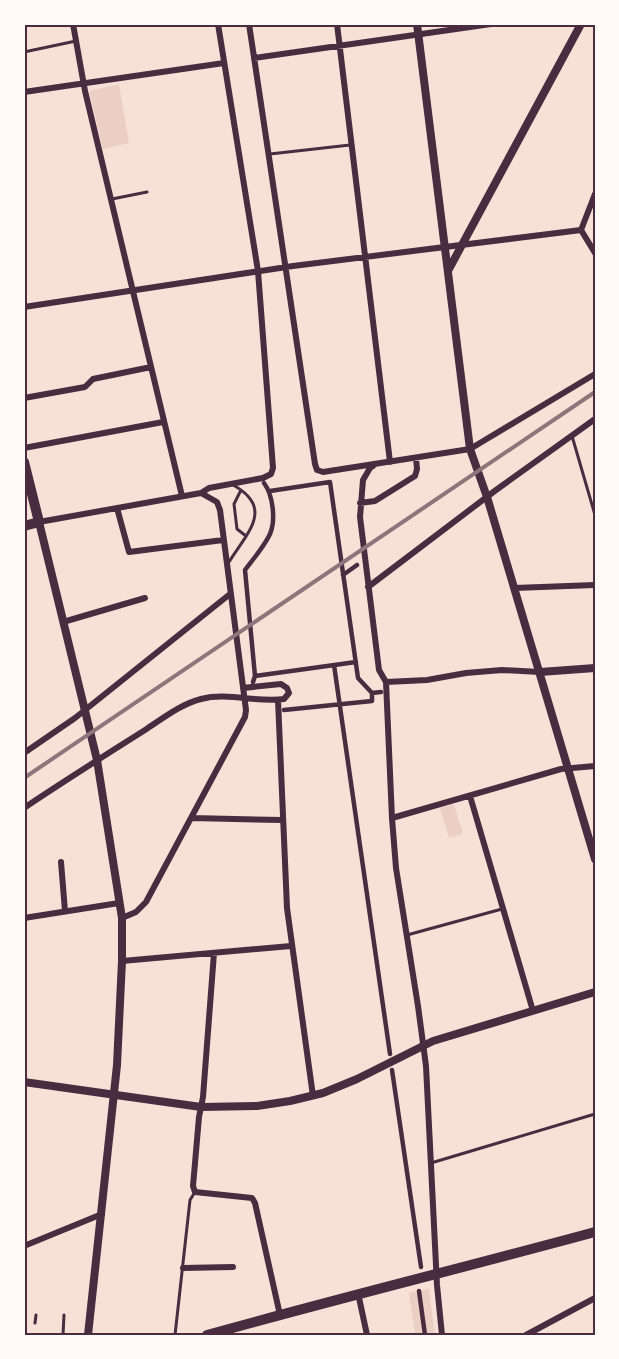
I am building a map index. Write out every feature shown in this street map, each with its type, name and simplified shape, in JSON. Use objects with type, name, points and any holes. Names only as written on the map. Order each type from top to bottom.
[{"type":"main road","points":[[24,462],[39,522],[24,526]]},
{"type":"main road","points":[[207,1335],[358,1293],[595,1232]]},
{"type":"street","points":[[73,24],[84,83],[182,496]]},
{"type":"street","points":[[88,1335],[114,1094],[122,961],[122,918],[97,760],[39,522],[201,493],[209,488],[263,478],[271,474],[258,271],[218,24]]},
{"type":"street","points":[[249,24],[315,464],[318,470],[323,472],[375,465],[470,449],[595,374]]},
{"type":"street","points":[[337,24],[390,462]]},
{"type":"street","points":[[417,24],[470,449],[487,497],[595,858]]},
{"type":"street","points":[[254,58],[491,24]]},
{"type":"street","points":[[448,269],[581,24]]},
{"type":"street","points":[[24,92],[224,63]]},
{"type":"street","points":[[581,230],[595,194]]},
{"type":"street","points":[[24,307],[285,267],[581,230]]},
{"type":"street","points":[[581,230],[595,253]]},
{"type":"street","points":[[24,398],[85,387],[93,379],[151,367]]},
{"type":"street","points":[[368,586],[595,419]]},
{"type":"street","points":[[24,448],[163,423]]},
{"type":"street","points":[[360,503],[372,502],[416,476],[416,458]]},
{"type":"street","points":[[375,465],[370,468],[363,480],[360,503],[379,670],[386,682],[396,868],[423,1044],[436,1274],[442,1335]]},
{"type":"street","points":[[270,491],[330,482],[358,678],[372,693],[372,701],[284,710]]},
{"type":"street","points":[[253,682],[255,676],[245,570],[271,533],[270,491],[264,483]]},
{"type":"street","points":[[122,918],[136,912],[146,902],[243,722],[246,710],[218,505],[213,498],[201,493]]},
{"type":"street","points":[[117,508],[129,552],[223,540]]},
{"type":"street","points":[[343,575],[357,565]]},
{"type":"street","points":[[514,588],[595,585]]},
{"type":"street","points":[[24,753],[84,710],[230,594]]},
{"type":"street","points":[[63,622],[145,598]]},
{"type":"street","points":[[255,676],[356,662]]},
{"type":"street","points":[[334,665],[338,706],[390,1054]]},
{"type":"street","points":[[386,682],[427,680],[502,670],[540,672],[595,668]]},
{"type":"street","points":[[24,808],[182,707],[201,699],[218,697],[278,700],[287,698],[288,693],[284,684],[243,688]]},
{"type":"street","points":[[372,693],[381,692]]},
{"type":"street","points":[[278,700],[287,908],[313,1096]]},
{"type":"street","points":[[392,818],[568,768],[595,766]]},
{"type":"street","points":[[470,796],[533,1011]]},
{"type":"street","points":[[192,818],[282,820]]},
{"type":"street","points":[[61,862],[65,911]]},
{"type":"street","points":[[24,918],[119,903]]},
{"type":"street","points":[[122,961],[291,946]]},
{"type":"street","points":[[214,953],[193,1185],[195,1192],[252,1198],[280,1314]]},
{"type":"street","points":[[24,1082],[201,1107],[257,1106],[313,1096],[357,1079],[423,1044],[595,992]]},
{"type":"street","points":[[392,1070],[421,1267]]},
{"type":"street","points":[[24,1246],[102,1214]]},
{"type":"street","points":[[183,1268],[232,1267]]},
{"type":"street","points":[[419,1291],[425,1335]]},
{"type":"street","points":[[358,1293],[367,1335]]},
{"type":"street","points":[[526,1335],[595,1298]]},
{"type":"lane","points":[[24,52],[76,41]]},
{"type":"lane","points":[[268,154],[352,145]]},
{"type":"lane","points":[[112,199],[147,192]]},
{"type":"lane","points":[[572,436],[595,515]]},
{"type":"lane","points":[[226,565],[254,524],[256,509],[253,502],[241,490],[231,484]]},
{"type":"lane","points":[[241,490],[234,504],[237,530],[246,536]]},
{"type":"lane","points":[[407,935],[503,908]]},
{"type":"lane","points":[[431,1163],[595,1114]]},
{"type":"lane","points":[[175,1335],[190,1200],[195,1192]]},
{"type":"lane","points":[[35,1323],[36,1315]]},
{"type":"lane","points":[[63,1335],[64,1315]]},
{"type":"lane","points":[[63,1328],[68,1335]]},
{"type":"shaded area","points":[[119,84],[129,143],[103,149],[89,91]]},
{"type":"shaded area","points":[[454,804],[463,834],[449,838],[440,808]]},
{"type":"shaded area","points":[[429,1289],[435,1335],[415,1335],[409,1293]]},
{"type":"railway","points":[[24,778],[595,392]]}]
